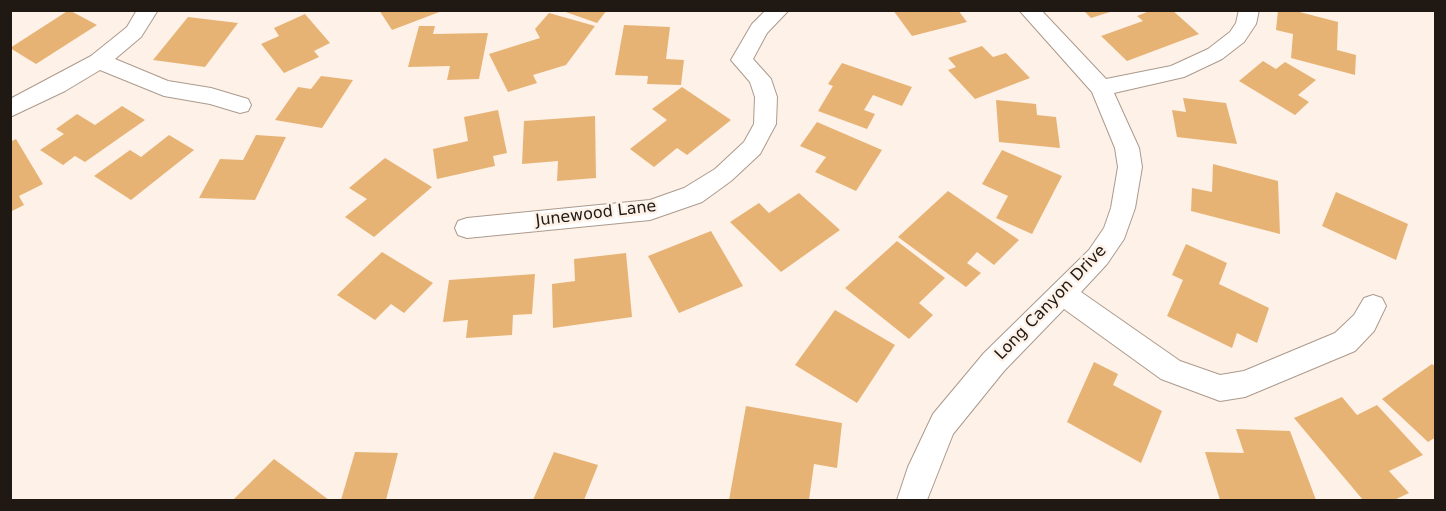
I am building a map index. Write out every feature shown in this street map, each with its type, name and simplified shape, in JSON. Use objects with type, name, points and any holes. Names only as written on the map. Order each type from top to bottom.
[{"type":"street","points":[[10,109],[57,86],[99,61],[134,32],[148,10]]},
{"type":"street","name":"Junewood Lane","points":[[467,228],[650,210],[693,195],[723,176],[752,148],[765,124],[766,97],[760,79],[742,60],[759,29],[779,10]]},
{"type":"street","name":"Long Canyon Drive","points":[[912,501],[923,467],[943,424],[994,362],[1098,257],[1115,232],[1128,186],[1130,167],[1127,148],[1101,88],[1029,10]]},
{"type":"street","points":[[1101,88],[1176,72],[1215,54],[1237,37],[1246,24],[1249,10]]},
{"type":"street","points":[[99,61],[164,88],[219,98],[240,105]]},
{"type":"street","points":[[1062,293],[1172,370],[1220,388],[1245,384],[1345,342],[1364,323],[1373,306]]},
{"type":"building","points":[[69,10],[97,25],[36,64],[10,48]]},
{"type":"building","points":[[379,10],[442,10],[442,11],[392,30]]},
{"type":"building","points":[[560,10],[607,10],[597,23]]},
{"type":"building","points":[[893,10],[958,10],[967,22],[912,36]]},
{"type":"building","points":[[1083,10],[1113,10],[1113,11],[1091,18]]},
{"type":"building","points":[[1152,10],[1172,10],[1199,34],[1127,61],[1101,36],[1143,21],[1137,16]]},
{"type":"building","points":[[1278,10],[1292,10],[1338,22],[1337,50],[1356,55],[1355,75],[1291,58],[1293,34],[1276,30]]},
{"type":"building","points":[[549,13],[595,26],[566,65],[533,75],[537,83],[508,92],[489,54],[540,38],[535,29]]},
{"type":"building","points":[[305,14],[330,43],[314,51],[319,57],[284,73],[261,44],[279,36],[274,28]]},
{"type":"building","points":[[188,17],[238,23],[205,67],[153,60]]},
{"type":"building","points":[[624,25],[670,27],[666,59],[684,60],[681,85],[647,84],[648,76],[615,75]]},
{"type":"building","points":[[419,26],[435,26],[433,34],[488,33],[479,79],[447,80],[450,66],[408,67]]},
{"type":"building","points":[[982,46],[993,57],[1006,53],[1030,78],[975,99],[948,70],[956,67],[948,58]]},
{"type":"building","points":[[1263,61],[1276,69],[1285,62],[1316,80],[1298,95],[1309,102],[1295,115],[1239,81]]},
{"type":"building","points":[[842,63],[912,87],[902,106],[873,95],[864,110],[875,114],[867,129],[818,111],[833,86],[828,84]]},
{"type":"building","points":[[321,76],[353,80],[322,128],[275,120],[298,87],[311,89]]},
{"type":"building","points":[[682,87],[731,120],[687,155],[677,148],[654,167],[630,149],[667,120],[652,109]]},
{"type":"building","points":[[1183,98],[1226,103],[1237,144],[1177,137],[1172,110],[1186,112]]},
{"type":"building","points":[[996,100],[1036,104],[1037,115],[1056,117],[1060,148],[999,142]]},
{"type":"building","points":[[122,106],[145,120],[85,162],[75,156],[63,165],[40,150],[64,134],[56,129],[77,114],[95,125]]},
{"type":"building","points":[[498,110],[507,153],[493,156],[495,166],[437,179],[433,149],[468,141],[464,117]]},
{"type":"building","points":[[595,116],[596,178],[557,181],[558,161],[522,164],[524,121]]},
{"type":"building","points":[[817,122],[882,150],[856,191],[815,172],[826,157],[800,146]]},
{"type":"building","points":[[169,135],[194,150],[131,200],[94,176],[130,150],[141,157]]},
{"type":"building","points":[[256,135],[286,137],[255,200],[199,198],[220,159],[243,160]]},
{"type":"building","points":[[16,139],[43,184],[19,196],[24,205],[10,212],[10,142]]},
{"type":"building","points":[[1002,150],[1062,176],[1032,234],[996,218],[1008,196],[982,184]]},
{"type":"building","points":[[385,158],[432,187],[374,237],[345,217],[367,199],[349,188]]},
{"type":"building","points":[[1213,164],[1278,181],[1280,234],[1191,211],[1192,188],[1212,192]]},
{"type":"building","points":[[948,191],[1019,240],[994,265],[977,252],[967,263],[981,273],[966,287],[898,237]]},
{"type":"building","points":[[1336,192],[1408,224],[1396,260],[1322,226]]},
{"type":"building","points":[[799,193],[840,230],[781,272],[730,222],[759,203],[769,213]]},
{"type":"building","points":[[711,231],[743,286],[679,313],[648,256]]},
{"type":"building","points":[[897,241],[945,278],[919,303],[933,315],[909,339],[845,288]]},
{"type":"building","points":[[1186,244],[1227,263],[1219,284],[1269,308],[1257,343],[1237,333],[1232,348],[1167,316],[1183,280],[1172,275]]},
{"type":"building","points":[[382,252],[433,283],[404,313],[391,304],[375,320],[337,295]]},
{"type":"building","points":[[626,253],[632,317],[553,328],[552,284],[575,281],[574,259]]},
{"type":"building","points":[[535,274],[532,314],[513,315],[512,335],[466,338],[468,320],[443,322],[449,280]]},
{"type":"building","points":[[835,310],[895,345],[857,403],[795,365]]},
{"type":"building","points":[[1094,362],[1118,374],[1113,385],[1162,411],[1141,463],[1067,422]]},
{"type":"building","points":[[1432,364],[1436,367],[1436,437],[1428,442],[1382,399]]},
{"type":"building","points":[[1342,397],[1357,415],[1377,405],[1423,455],[1389,471],[1409,493],[1394,500],[1363,500],[1294,418]]},
{"type":"building","points":[[746,406],[842,423],[837,468],[814,464],[809,500],[729,500]]},
{"type":"building","points":[[1236,429],[1290,431],[1316,500],[1220,500],[1205,452],[1244,453]]},
{"type":"building","points":[[355,452],[398,453],[386,500],[341,500]]},
{"type":"building","points":[[554,452],[598,465],[584,500],[533,500]]},
{"type":"building","points":[[274,459],[329,500],[233,500]]}]
